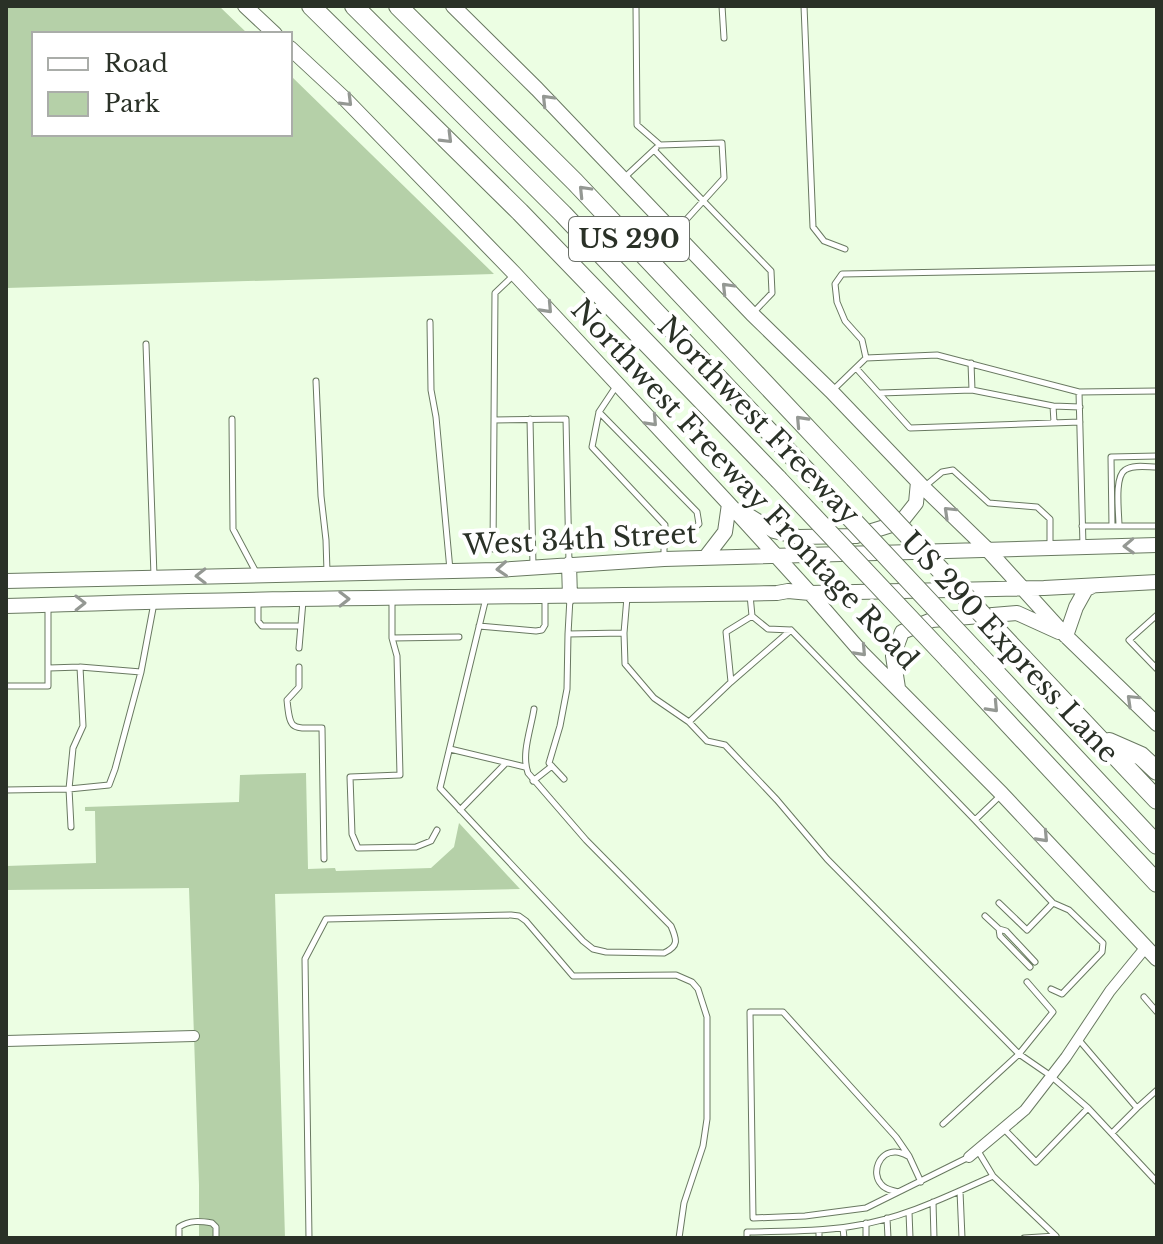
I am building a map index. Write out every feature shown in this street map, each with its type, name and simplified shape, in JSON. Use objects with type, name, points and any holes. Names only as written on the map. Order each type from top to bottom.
[{"type":"highway","name":"Northwest Freeway","points":[[311,6],[510,201],[778,479],[1157,883]]},
{"type":"highway","name":"US 290 Express Lane","points":[[354,6],[563,214],[1157,845]]},
{"type":"highway","name":"Northwest Freeway","points":[[398,6],[575,182],[1157,800]]},
{"type":"highway","points":[[1099,738],[1141,756],[1157,771]]},
{"type":"main road","points":[[245,6],[273,32]]},
{"type":"main road","points":[[453,6],[752,314],[986,548],[1066,636],[1157,724]]},
{"type":"main road","name":"Northwest Freeway Frontage Road","points":[[292,50],[346,100],[515,274],[729,504],[863,654],[1002,794],[1157,959]]},
{"type":"main road","points":[[705,558],[725,532],[729,504],[774,531],[799,537],[856,536],[901,522],[916,503],[921,485]]},
{"type":"main road","name":"West 34th Street","points":[[6,581],[450,571],[664,559],[1157,545]]},
{"type":"main road","points":[[569,564],[570,597]]},
{"type":"main road","points":[[257,575],[258,600]]},
{"type":"main road","name":"West 34th Street","points":[[6,606],[392,598],[627,597],[1157,582]]},
{"type":"main road","points":[[1066,636],[1086,589],[1097,585]]},
{"type":"main road","points":[[898,688],[893,656],[902,632],[932,620],[1017,613],[1066,636]]},
{"type":"street","points":[[973,1153],[1025,1110],[1110,991],[1146,947]]},
{"type":"street","points":[[6,1041],[194,1036]]},
{"type":"lane","points":[[636,6],[637,125],[660,145]]},
{"type":"lane","points":[[722,6],[724,38]]},
{"type":"lane","points":[[804,6],[813,227],[824,241],[845,249]]},
{"type":"lane","points":[[623,179],[660,145],[722,143],[724,178],[674,232]]},
{"type":"lane","points":[[654,150],[771,271],[772,293],[752,314]]},
{"type":"lane","points":[[866,358],[862,340],[845,321],[837,302],[835,284],[842,274],[1157,268]]},
{"type":"lane","points":[[493,549],[495,293],[515,274]]},
{"type":"lane","points":[[430,322],[431,390],[450,571]]},
{"type":"lane","points":[[146,344],[154,577]]},
{"type":"lane","points":[[831,391],[866,358],[937,355],[1079,392],[1157,391]]},
{"type":"lane","points":[[971,363],[972,390]]},
{"type":"lane","points":[[856,368],[910,428],[1080,422]]},
{"type":"lane","points":[[316,381],[327,573]]},
{"type":"lane","points":[[617,384],[599,412],[592,447],[665,525],[664,559]]},
{"type":"lane","points":[[879,393],[972,390],[1053,406],[1080,407]]},
{"type":"lane","points":[[1079,392],[1083,547]]},
{"type":"lane","points":[[1053,406],[1054,422]]},
{"type":"lane","points":[[599,412],[665,484],[697,512],[699,524],[687,535],[664,536]]},
{"type":"lane","points":[[232,419],[233,529],[257,575]]},
{"type":"lane","points":[[530,419],[533,567]]},
{"type":"lane","points":[[494,420],[566,419],[569,564]]},
{"type":"lane","points":[[602,458],[609,450]]},
{"type":"lane","points":[[1115,526],[1111,457],[1157,456]]},
{"type":"lane","points":[[618,475],[624,467]]},
{"type":"lane","points":[[1111,476],[1131,467],[1157,467]]},
{"type":"lane","points":[[921,485],[942,472],[953,470],[989,503],[1037,507],[1050,519],[1050,548]]},
{"type":"lane","points":[[1115,526],[1122,472]]},
{"type":"lane","points":[[631,488],[638,482]]},
{"type":"lane","points":[[646,504],[652,497]]},
{"type":"lane","points":[[660,519],[666,512]]},
{"type":"lane","points":[[1082,526],[1157,526]]},
{"type":"lane","points":[[750,594],[752,616],[768,629],[791,630],[1053,903],[1069,910],[1103,943],[1102,952],[1062,994],[1055,988]]},
{"type":"lane","points":[[486,597],[440,788],[593,949],[664,953],[672,949],[676,937],[671,926],[533,781],[525,767],[525,758],[534,709]]},
{"type":"lane","points":[[479,626],[542,630],[545,625],[545,597]]},
{"type":"lane","points":[[564,779],[549,763],[567,689],[570,597]]},
{"type":"lane","points":[[627,597],[625,664],[654,698],[689,722],[707,741],[725,745],[827,859],[1019,1054],[1088,1108],[1157,1182]]},
{"type":"lane","points":[[392,598],[400,775],[350,777],[352,834],[358,848],[416,847],[431,841],[437,830]]},
{"type":"lane","points":[[258,600],[258,621],[262,626],[299,626]]},
{"type":"lane","points":[[299,648],[303,600]]},
{"type":"lane","points":[[6,790],[109,785],[141,672],[154,602]]},
{"type":"lane","points":[[6,686],[48,686],[48,604]]},
{"type":"lane","points":[[1157,615],[1129,640],[1157,669]]},
{"type":"lane","points":[[731,682],[726,632],[752,616]]},
{"type":"lane","points":[[689,722],[791,630]]},
{"type":"lane","points":[[568,634],[624,633]]},
{"type":"lane","points":[[392,638],[459,637]]},
{"type":"lane","points":[[71,827],[69,789],[73,748],[83,726],[80,667]]},
{"type":"lane","points":[[299,667],[299,687],[287,700],[289,721],[300,728],[322,728],[324,859]]},
{"type":"lane","points":[[49,668],[141,672]]},
{"type":"lane","points":[[450,749],[525,767]]},
{"type":"lane","points":[[460,810],[505,764]]},
{"type":"lane","points":[[533,781],[552,766]]},
{"type":"lane","points":[[975,820],[1002,794]]},
{"type":"lane","points":[[999,903],[1027,930],[1053,903]]},
{"type":"lane","points":[[309,1238],[305,959],[326,919],[511,915],[526,921],[573,976],[676,975],[692,982],[698,989],[707,1017],[707,1119],[703,1146],[684,1203],[679,1238]]},
{"type":"lane","points":[[985,916],[999,929],[1000,936],[1033,964]]},
{"type":"lane","points":[[943,1124],[1019,1054],[1053,1012],[1027,982]]},
{"type":"lane","points":[[1144,997],[1157,1012]]},
{"type":"lane","points":[[921,1182],[896,1137],[783,1012],[750,1012],[753,1218],[805,1216],[866,1208],[921,1182],[973,1153],[1057,1237]]},
{"type":"lane","points":[[1078,1039],[1137,1108]]},
{"type":"lane","points":[[1112,1133],[1157,1090]]},
{"type":"lane","points":[[1004,1128],[1036,1162],[1088,1108]]},
{"type":"lane","points":[[899,1192],[880,1184],[876,1174],[878,1162],[894,1151],[909,1156]]},
{"type":"lane","points":[[747,1238],[747,1232],[798,1234],[887,1218],[909,1212],[993,1176]]},
{"type":"lane","points":[[960,1191],[962,1238]]},
{"type":"lane","points":[[933,1202],[934,1238]]},
{"type":"lane","points":[[909,1212],[910,1238]]},
{"type":"lane","points":[[887,1218],[888,1238]]},
{"type":"lane","points":[[179,1238],[179,1227],[188,1222],[202,1221],[216,1227],[216,1238]]},
{"type":"lane","points":[[866,1223],[866,1238]]},
{"type":"lane","points":[[843,1228],[844,1238]]},
{"type":"lane","points":[[819,1230],[819,1238]]},
{"type":"lane","points":[[1024,1238],[1057,1237]]},
{"type":"green space","points":[[6,6],[219,6],[246,32],[32,32],[32,136],[292,136],[292,77],[494,274],[6,288]]},
{"type":"green space","points":[[306,773],[308,869],[431,868],[454,847],[459,823],[520,889],[275,894],[285,1238],[199,1238],[189,888],[6,890],[6,866],[96,863],[95,811],[85,811],[85,807],[239,802],[240,775]]}]
